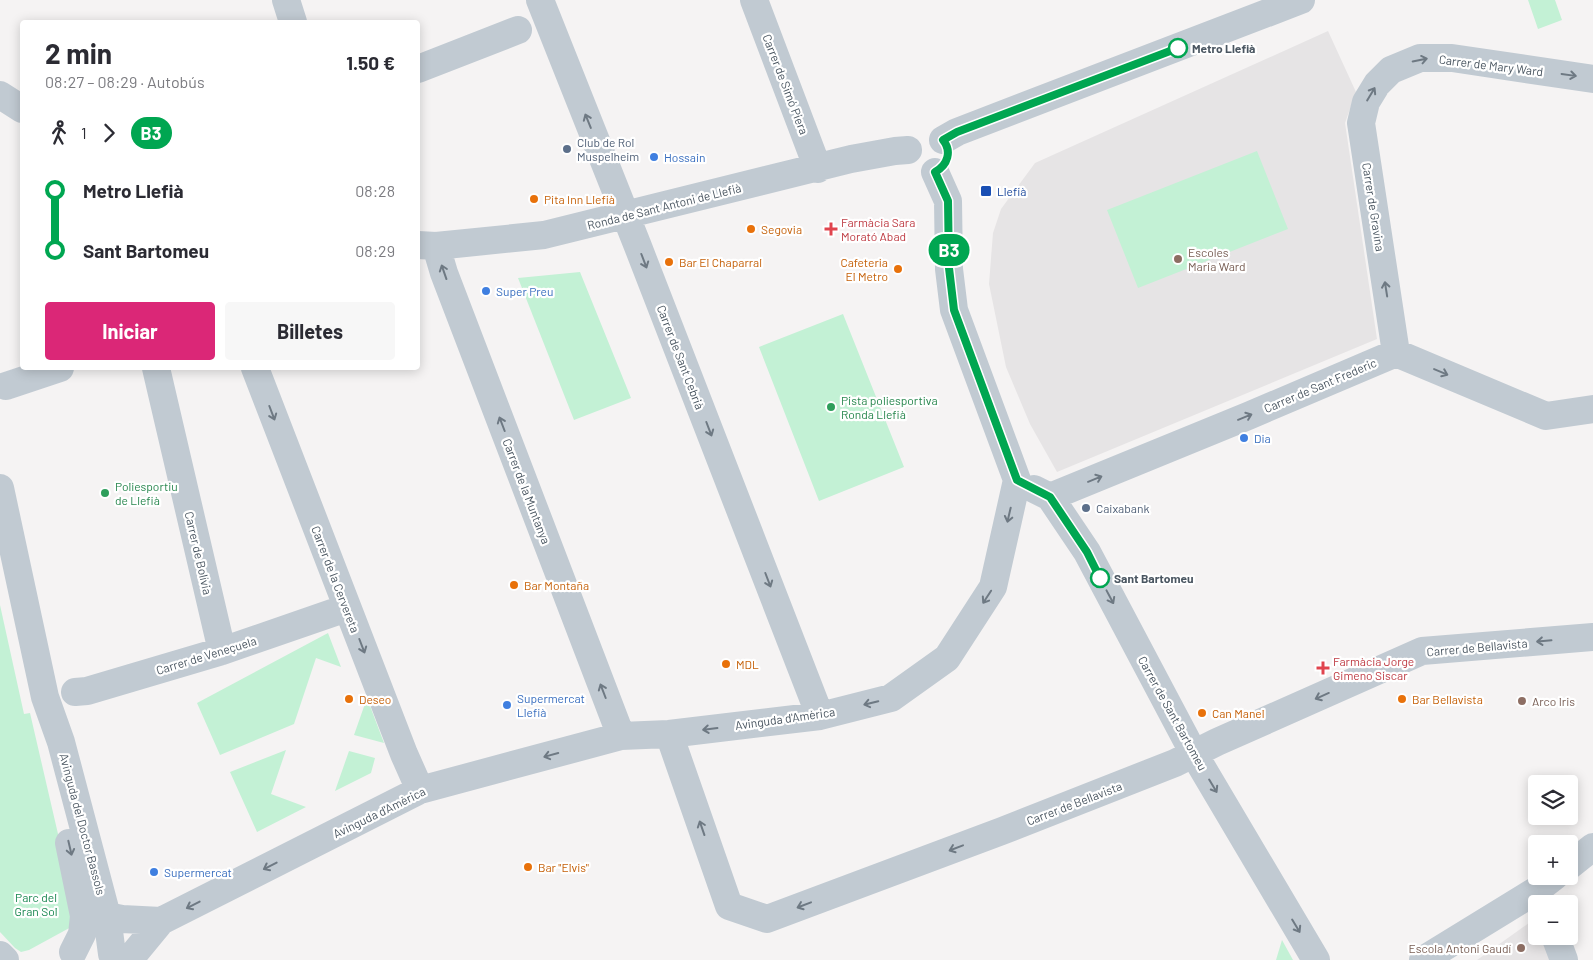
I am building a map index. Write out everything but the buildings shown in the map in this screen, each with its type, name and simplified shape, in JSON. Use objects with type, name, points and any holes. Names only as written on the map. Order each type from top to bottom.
[{"type":"street","points":[[286,0],[293,20]]},
{"type":"street","name":"Carrer de Sant Cebrià","points":[[540,0],[626,215],[820,716]]},
{"type":"street","name":"Carrer de Simó Piera","points":[[754,0],[818,168]]},
{"type":"street","points":[[943,140],[957,132],[1263,7],[1301,0]]},
{"type":"street","points":[[420,68],[518,30]]},
{"type":"street","name":"Carrer de Mary Ward","points":[[1391,70],[1420,58],[1452,58],[1593,79]]},
{"type":"street","name":"Carrer de Gravina","points":[[1391,70],[1377,84],[1366,102],[1361,123],[1396,353]]},
{"type":"street","points":[[0,95],[20,108]]},
{"type":"street","points":[[932,133],[943,140],[947,147],[948,157],[943,167],[935,172],[926,174],[915,169],[908,159],[908,150],[913,140],[920,134],[932,133]]},
{"type":"street","name":"Ronda de Sant Antoni de Llefià","points":[[427,245],[544,235],[851,159],[908,150]]},
{"type":"street","points":[[935,172],[948,201],[949,268],[954,310],[1017,480]]},
{"type":"street","name":"Carrer de la Muntanya","points":[[427,245],[444,274],[621,736]]},
{"type":"street","points":[[1396,353],[1546,416],[1593,409]]},
{"type":"street","name":"Carrer de Sant Frederic","points":[[1050,497],[1396,353]]},
{"type":"street","points":[[6,386],[54,370]]},
{"type":"street","name":"Carrer de Bolívia","points":[[156,370],[222,650]]},
{"type":"street","name":"Carrer de la Cervereta","points":[[256,370],[404,754],[420,790]]},
{"type":"street","name":"Carrer de Sant Bartomeu","points":[[1017,480],[1050,497],[1087,552],[1194,754],[1316,960]]},
{"type":"street","name":"Avinguda d'Amèrica","points":[[121,958],[161,921],[420,790],[621,736],[669,734],[820,716],[891,698],[946,658],[993,587],[1017,480]]},
{"type":"street","name":"Avinguda del Doctor Bassols","points":[[0,488],[44,697],[61,742],[107,916],[121,958]]},
{"type":"street","name":"Carrer de Veneçuela","points":[[75,692],[87,691],[222,650],[335,612]]},
{"type":"street","name":"Carrer de Bellavista","points":[[669,734],[729,906],[767,919],[1002,831],[1194,754],[1422,651],[1593,637]]},
{"type":"street","name":"Avinguda del Doctor Bassols","points":[[44,697],[46,743],[84,916],[82,934],[67,956]]},
{"type":"street","points":[[1578,859],[1593,847]]},
{"type":"street","points":[[1423,960],[1545,890]]},
{"type":"street","name":"Avinguda d'Amèrica","points":[[107,916],[122,919],[161,921]]},
{"type":"street","points":[[1558,945],[1564,960]]},
{"type":"street","points":[[67,956],[88,948],[98,948],[121,958]]},
{"type":"street","points":[[0,955],[5,960]]},
{"type":"shaded area","name":"Escoles Maria Ward","points":[[1328,31],[1356,92],[1345,123],[1377,339],[1057,472],[1030,424],[1006,367],[989,284],[993,233],[1001,209],[1035,163]]},
{"type":"shaded area","name":"Escola Antoni Gaudí","points":[[1528,924],[1528,945],[1547,945],[1553,960],[1477,960]]},
{"type":"green space","points":[[1528,0],[1555,0],[1562,20],[1538,29]]},
{"type":"green space","points":[[1257,151],[1288,229],[1138,288],[1107,210]]},
{"type":"green space","points":[[580,272],[631,398],[574,420],[518,278]]},
{"type":"green space","name":"Pista poliesportiva Ronda Llefià","points":[[843,314],[904,467],[819,501],[759,347]]},
{"type":"green space","name":"Parc del Gran Sol","points":[[0,605],[24,714],[30,713],[77,916],[73,926],[29,950],[21,952],[0,932]]},
{"type":"green space","points":[[328,633],[341,667],[316,658],[294,724],[220,755],[197,703]]},
{"type":"green space","points":[[367,698],[384,743],[354,735]]},
{"type":"green space","points":[[286,750],[271,794],[306,807],[257,832],[230,772]]},
{"type":"green space","points":[[349,751],[375,758],[371,773],[335,791]]},
{"type":"green space","points":[[1282,940],[1293,960],[1276,960]]},
{"type":"bus line","name":"B3","points":[[1100,578],[1087,552],[1050,497],[1017,480],[954,310],[949,268],[948,201],[935,172],[943,167],[948,157],[947,147],[943,140],[957,132],[1178,48]]},
{"type":"place","name":"Metro Llefià","points":[[1178,48]]},
{"type":"place","name":"Club de Rol Muspelheim","points":[[567,149]]},
{"type":"place","name":"Hossain","points":[[654,157]]},
{"type":"place","name":"Llefià","points":[[986,191]]},
{"type":"place","name":"Pita Inn Llefià","points":[[534,199]]},
{"type":"place","name":"Segovia","points":[[751,229]]},
{"type":"place","name":"Farmàcia Sara Morató Abad","points":[[831,229]]},
{"type":"place","name":"Escoles Maria Ward","points":[[1178,259]]},
{"type":"place","name":"Bar El Chaparral","points":[[669,262]]},
{"type":"place","name":"Cafeteria El Metro","points":[[898,269]]},
{"type":"place","name":"Super Preu","points":[[486,291]]},
{"type":"place","name":"Pista poliesportiva Ronda Llefià","points":[[831,407]]},
{"type":"place","name":"Dia","points":[[1244,438]]},
{"type":"place","name":"Poliesportiu de Llefià","points":[[105,493]]},
{"type":"place","name":"Caixabank","points":[[1086,508]]},
{"type":"place","name":"Sant Bartomeu","points":[[1100,578]]},
{"type":"place","name":"Bar Montaña","points":[[514,585]]},
{"type":"place","name":"MDL","points":[[726,664]]},
{"type":"place","name":"Farmàcia Jorge Gimeno Siscar","points":[[1323,668]]},
{"type":"place","name":"Deseo","points":[[349,699]]},
{"type":"place","name":"Bar Bellavista","points":[[1402,699]]},
{"type":"place","name":"Arco Iris","points":[[1522,701]]},
{"type":"place","name":"Supermercat Llefià","points":[[507,705]]},
{"type":"place","name":"Can Manel","points":[[1202,713]]},
{"type":"place","name":"Bar \"Elvis\"","points":[[528,867]]},
{"type":"place","name":"Supermercat","points":[[154,872]]},
{"type":"place","name":"Escola Antoni Gaudí","points":[[1521,948]]}]
